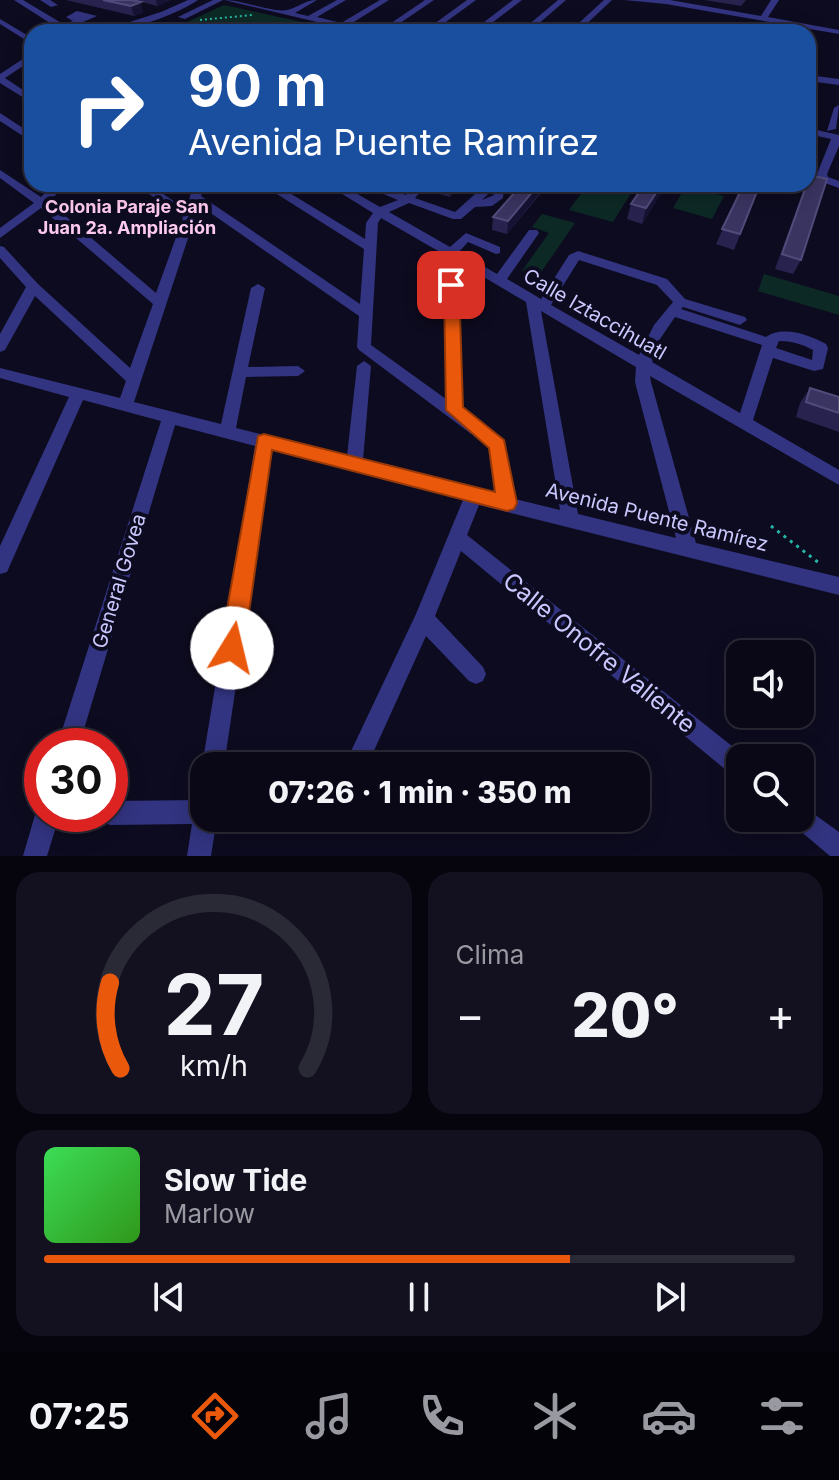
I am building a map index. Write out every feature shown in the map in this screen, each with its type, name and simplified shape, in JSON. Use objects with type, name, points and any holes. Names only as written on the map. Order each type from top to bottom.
[{"type":"street","points":[[19,0],[57,24]]},
{"type":"street","points":[[44,0],[54,5]]},
{"type":"street","points":[[130,24],[164,14],[194,0]]},
{"type":"street","points":[[161,24],[219,0]]},
{"type":"street","points":[[228,0],[250,2],[334,24]]},
{"type":"street","points":[[288,13],[313,0]]},
{"type":"street","points":[[310,18],[342,0]]},
{"type":"street","points":[[345,24],[385,0]]},
{"type":"street","points":[[394,24],[430,0]]},
{"type":"street","points":[[438,24],[472,0]]},
{"type":"street","points":[[486,24],[518,0]]},
{"type":"street","points":[[534,24],[562,0]]},
{"type":"street","points":[[582,24],[608,0]]},
{"type":"street","points":[[628,0],[661,1],[792,24]]},
{"type":"street","points":[[763,19],[775,0]]},
{"type":"street","points":[[142,7],[157,10]]},
{"type":"street","points":[[1,22],[24,37]]},
{"type":"street","points":[[816,28],[839,32]]},
{"type":"street","points":[[24,61],[0,78],[24,94]]},
{"type":"street","points":[[0,65],[10,71]]},
{"type":"street","points":[[816,79],[839,82]]},
{"type":"street","points":[[839,108],[837,138],[822,174],[823,179],[839,185]]},
{"type":"street","points":[[0,116],[24,133]]},
{"type":"street","points":[[816,127],[837,138]]},
{"type":"street","points":[[816,133],[837,138]]},
{"type":"street","points":[[0,174],[24,190]]},
{"type":"street","points":[[26,192],[158,301]]},
{"type":"street","points":[[0,234],[54,192]]},
{"type":"street","points":[[153,192],[188,216]]},
{"type":"street","points":[[125,405],[197,192]]},
{"type":"street","points":[[201,192],[365,314]]},
{"type":"street","points":[[280,192],[370,247]]},
{"type":"street","name":"Calle Iztaccihuatl","points":[[345,192],[839,478]]},
{"type":"street","points":[[386,192],[457,217]]},
{"type":"street","points":[[414,192],[407,200],[379,212],[372,223],[364,347],[498,445],[507,503]]},
{"type":"street","points":[[473,203],[457,217],[456,225],[466,237],[496,250]]},
{"type":"street","points":[[499,281],[533,233]]},
{"type":"street","points":[[454,410],[451,253],[466,237]]},
{"type":"street","points":[[0,250],[33,287],[132,378]]},
{"type":"street","points":[[570,518],[537,304],[578,255],[662,282],[676,306],[769,347],[744,424]]},
{"type":"street","points":[[0,347],[33,287]]},
{"type":"street","points":[[227,431],[258,288]]},
{"type":"street","points":[[676,306],[740,320]]},
{"type":"street","points":[[676,306],[647,349],[641,365],[688,547]]},
{"type":"street","points":[[354,464],[364,366]]},
{"type":"street","points":[[241,372],[298,371]]},
{"type":"street","name":"Avenida Puente Ramírez","points":[[0,373],[474,496],[836,585]]},
{"type":"street","points":[[0,566],[79,392]]},
{"type":"street","name":"General Govea","points":[[74,728],[170,416]]},
{"type":"street","points":[[215,752],[264,441]]},
{"type":"street","points":[[362,752],[424,619],[474,496]]},
{"type":"street","name":"Calle Onofre Valiente","points":[[459,539],[726,756]]},
{"type":"street","points":[[424,619],[476,674]]},
{"type":"street","points":[[128,813],[190,812]]},
{"type":"street","points":[[814,827],[839,847]]},
{"type":"street","points":[[35,856],[42,832]]},
{"type":"street","points":[[199,856],[203,832]]},
{"type":"path","points":[[188,24],[258,14]]},
{"type":"path","points":[[771,526],[832,573],[836,585]]},
{"type":"green space","points":[[224,5],[311,24],[181,24]]},
{"type":"green space","points":[[582,192],[632,192],[613,222],[569,210]]},
{"type":"green space","points":[[682,192],[709,192],[724,196],[712,219],[673,208]]},
{"type":"green space","points":[[542,214],[575,223],[537,278],[522,271],[549,233],[532,227]]},
{"type":"green space","points":[[764,274],[839,296],[839,315],[758,291]]},
{"type":"building","points":[[103,0],[132,0],[141,2],[131,6]]},
{"type":"building","points":[[816,176],[827,179],[801,260],[782,254],[804,192],[816,192]]},
{"type":"building","points":[[515,192],[532,192],[508,221],[493,217]]},
{"type":"building","points":[[639,192],[657,192],[646,208],[631,204]]},
{"type":"building","points":[[740,192],[757,192],[740,234],[722,229]]},
{"type":"building","points":[[810,388],[839,397],[839,413],[806,402]]},
{"type":"district","name":"Colonia Paraje San Juan 2a. Ampliación","points":[[127,217]]},
{"type":"route","points":[[232,648],[264,441],[507,503],[498,445],[454,410],[451,285]]}]
